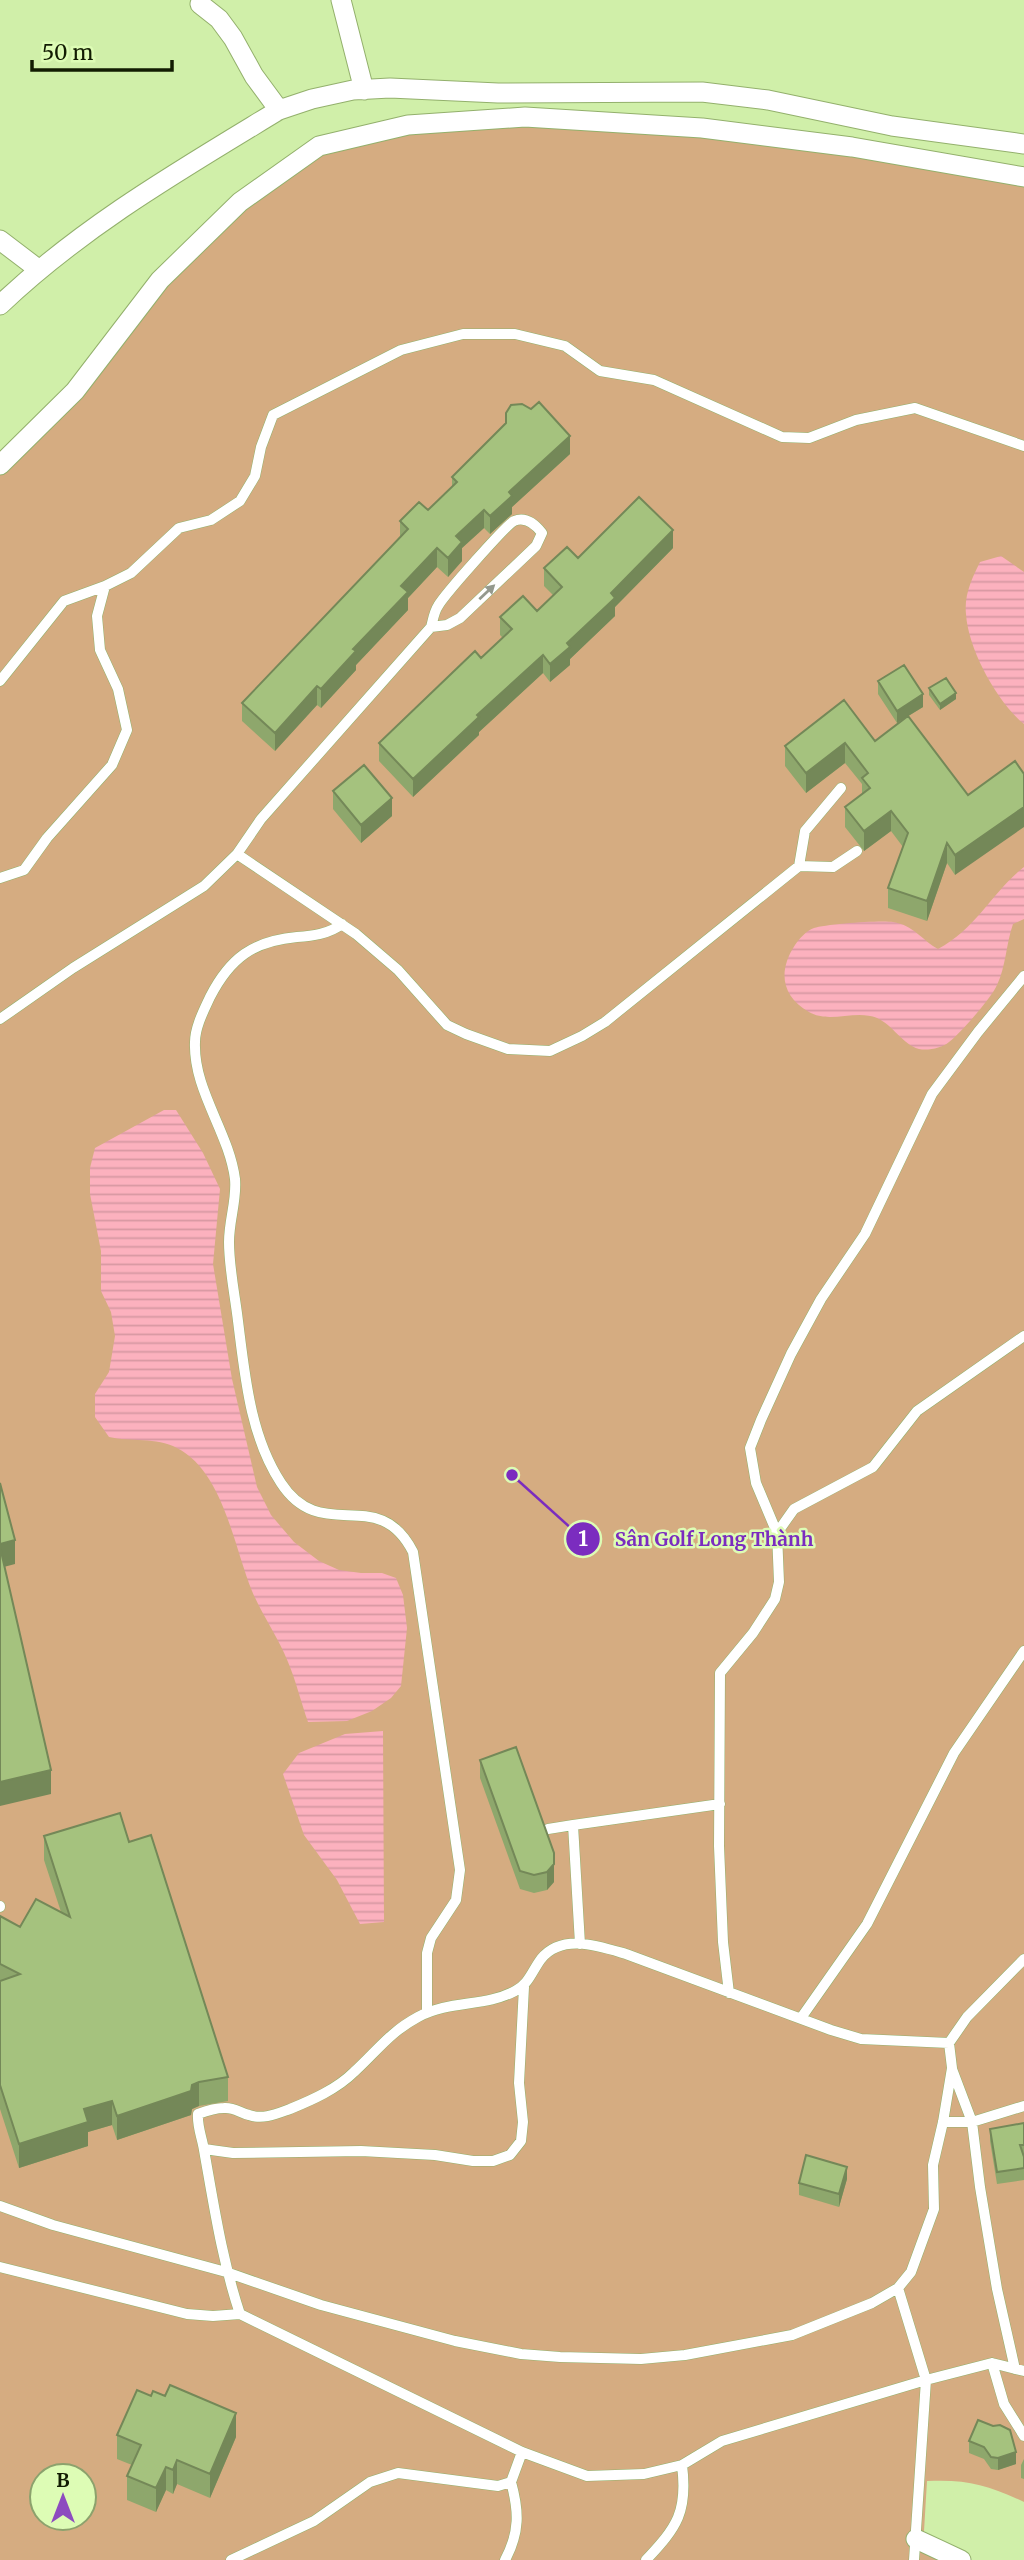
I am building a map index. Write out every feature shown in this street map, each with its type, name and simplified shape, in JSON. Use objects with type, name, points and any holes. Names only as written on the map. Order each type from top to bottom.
[{"type":"street","points":[[341,0],[364,90]]},
{"type":"street","points":[[200,4],[219,19],[254,76],[279,110]]},
{"type":"street","points":[[0,305],[38,269],[101,221],[279,110],[312,99],[364,90],[390,88],[499,93],[702,92],[768,100],[892,126],[1024,144]]},
{"type":"street","points":[[0,465],[75,391],[160,280],[240,202],[319,146],[408,125],[525,117],[715,130],[852,147],[1024,177]]},
{"type":"street","points":[[0,240],[38,269]]},
{"type":"street","points":[[916,2539],[961,2560]]},
{"type":"lane","points":[[0,681],[64,601],[131,573],[178,528],[211,520],[240,501],[255,476],[261,447],[273,415],[401,350],[463,334],[515,334],[565,346],[600,371],[654,380],[782,437],[809,438],[856,420],[915,408],[1024,446]]},
{"type":"lane","points":[[0,1019],[73,968],[204,886],[237,854],[261,819],[431,627],[437,606],[500,533],[513,522],[522,520],[534,523],[542,533],[536,546],[460,618],[447,625],[431,627]]},
{"type":"lane","points":[[0,878],[24,870],[47,838],[112,765],[127,730],[118,689],[100,650],[97,616],[105,586]]},
{"type":"lane","points":[[799,866],[805,831],[841,788]]},
{"type":"lane","points":[[237,854],[342,925],[398,970],[447,1025],[484,1042],[508,1049],[551,1051],[605,1022],[799,866],[833,867],[857,851]]},
{"type":"lane","points":[[342,925],[327,932],[260,944],[242,955],[211,995],[198,1026],[195,1042],[200,1077],[233,1167],[236,1189],[229,1241],[232,1274],[247,1388],[261,1444],[281,1483],[296,1502],[319,1514],[386,1520],[406,1539],[413,1552],[460,1870],[456,1900],[431,1938],[427,1953],[426,2013]]},
{"type":"lane","points":[[729,1993],[723,1942],[720,1673],[753,1633],[775,1599],[779,1582],[777,1533],[756,1483],[750,1448],[791,1354],[821,1299],[865,1234],[932,1094],[1024,976]]},
{"type":"lane","points":[[777,1533],[794,1509],[873,1467],[916,1411],[1024,1336]]},
{"type":"lane","points":[[801,2018],[867,1924],[954,1753],[1024,1651]]},
{"type":"lane","points":[[548,1829],[720,1804]]},
{"type":"lane","points":[[573,1825],[580,1944]]},
{"type":"lane","points":[[204,2149],[233,2153],[361,2151],[435,2155],[473,2161],[493,2161],[510,2155],[521,2141],[523,2122],[519,2082],[524,1987],[542,1958],[555,1948],[571,1943],[596,1945],[626,1954],[861,2039],[949,2043]]},
{"type":"lane","points":[[0,2267],[187,2314],[240,2314],[522,2452],[587,2476],[644,2474],[682,2465],[722,2441],[992,2363],[1019,2370],[997,2288],[972,2122],[952,2068],[949,2043],[967,2017],[1024,1959]]},
{"type":"lane","points":[[240,2314],[226,2272],[204,2149],[197,2126],[198,2114],[223,2108],[235,2109],[249,2116],[266,2117],[290,2109],[327,2092],[353,2073],[381,2043],[426,2013],[444,2006],[503,1998],[524,1987]]},
{"type":"lane","points":[[0,2206],[53,2225],[226,2272],[321,2305],[454,2341],[521,2354],[607,2360],[641,2360],[685,2355],[792,2334],[872,2302],[898,2288],[911,2272],[934,2208],[933,2165],[952,2068]]},
{"type":"lane","points":[[943,2122],[972,2122],[1024,2106]]},
{"type":"lane","points":[[898,2288],[926,2380],[915,2560]]},
{"type":"lane","points":[[992,2363],[1004,2404],[1024,2436]]},
{"type":"lane","points":[[505,2560],[512,2548],[519,2516],[511,2482],[522,2452]]},
{"type":"lane","points":[[646,2560],[671,2534],[682,2509],[682,2465]]},
{"type":"lane","points":[[231,2560],[314,2521],[370,2482],[398,2473],[498,2486],[511,2482]]},
{"type":"shaded area","points":[[524,124],[701,135],[849,153],[1024,184],[1024,2502],[977,2484],[927,2481],[923,2548],[949,2560],[0,2560],[0,475],[82,392],[164,285],[245,207],[323,153],[409,132]]},
{"type":"shaded area","points":[[1001,556],[1024,572],[1024,724],[994,689],[986,674],[972,643],[966,614],[967,593],[980,562]]},
{"type":"shaded area","points":[[1024,867],[1024,919],[1013,924],[997,985],[975,1015],[946,1044],[935,1049],[919,1049],[877,1018],[860,1015],[817,1015],[800,1006],[788,991],[785,982],[786,964],[799,940],[811,929],[841,924],[893,922],[912,929],[938,949],[963,931]]},
{"type":"shaded area","points":[[164,1110],[176,1110],[203,1153],[220,1189],[213,1264],[232,1379],[257,1487],[271,1515],[294,1542],[319,1561],[339,1570],[382,1573],[396,1578],[403,1595],[407,1628],[401,1686],[391,1698],[372,1711],[347,1721],[308,1722],[288,1662],[252,1591],[225,1512],[206,1474],[193,1459],[177,1448],[152,1441],[109,1437],[95,1417],[95,1394],[109,1372],[115,1336],[111,1312],[101,1291],[101,1251],[90,1194],[90,1168],[95,1148]]},
{"type":"shaded area","points":[[383,1731],[384,1922],[360,1924],[337,1880],[304,1835],[283,1774],[299,1753],[345,1734]]},
{"type":"building","points":[[539,402],[570,436],[509,492],[512,496],[490,516],[484,510],[456,536],[462,542],[448,558],[437,548],[401,586],[408,592],[353,649],[356,651],[321,689],[317,686],[275,733],[242,703],[408,529],[400,521],[419,502],[428,510],[457,482],[452,477],[506,423],[506,413],[511,405],[522,404],[531,409]]},
{"type":"building","points":[[639,497],[673,530],[611,593],[615,598],[567,643],[570,647],[550,664],[543,655],[477,715],[479,717],[413,779],[379,743],[475,651],[481,658],[512,629],[500,617],[523,596],[537,611],[562,587],[544,568],[567,547],[578,558]]},
{"type":"building","points":[[904,665],[923,694],[897,711],[878,681]]},
{"type":"building","points":[[946,678],[956,693],[940,704],[929,688]]},
{"type":"building","points":[[844,700],[875,741],[908,716],[968,795],[1015,761],[1024,774],[1024,807],[955,855],[947,843],[927,901],[888,888],[908,833],[891,811],[864,831],[845,807],[870,788],[862,778],[868,773],[845,743],[806,773],[785,746]]},
{"type":"building","points":[[364,765],[392,798],[361,825],[333,791]]},
{"type":"building","points":[[0,1483],[15,1540],[0,1544]]},
{"type":"building","points":[[0,1547],[51,1770],[0,1782]]},
{"type":"building","points":[[516,1747],[554,1853],[554,1864],[547,1872],[534,1875],[520,1871],[480,1760]]},
{"type":"building","points":[[120,1813],[129,1842],[151,1835],[228,2077],[199,2082],[192,2085],[191,2091],[117,2116],[112,2101],[84,2109],[88,2122],[19,2144],[0,2085],[0,1981],[20,1974],[0,1964],[0,1916],[20,1927],[36,1899],[70,1917],[44,1836]]},
{"type":"building","points":[[1024,2123],[1024,2145],[1020,2145],[1024,2168],[997,2172],[990,2129]]},
{"type":"building","points":[[806,2155],[847,2167],[839,2194],[799,2183]]},
{"type":"building","points":[[170,2385],[236,2413],[210,2474],[177,2460],[173,2470],[166,2467],[156,2488],[127,2476],[141,2445],[117,2435],[137,2390],[151,2396],[153,2391],[165,2396]]},
{"type":"building","points":[[978,2420],[1010,2430],[1016,2452],[998,2458],[991,2457],[984,2447],[969,2441]]},
{"type":"place","name":"Sân Golf Long Thành","points":[[512,1475]]}]
